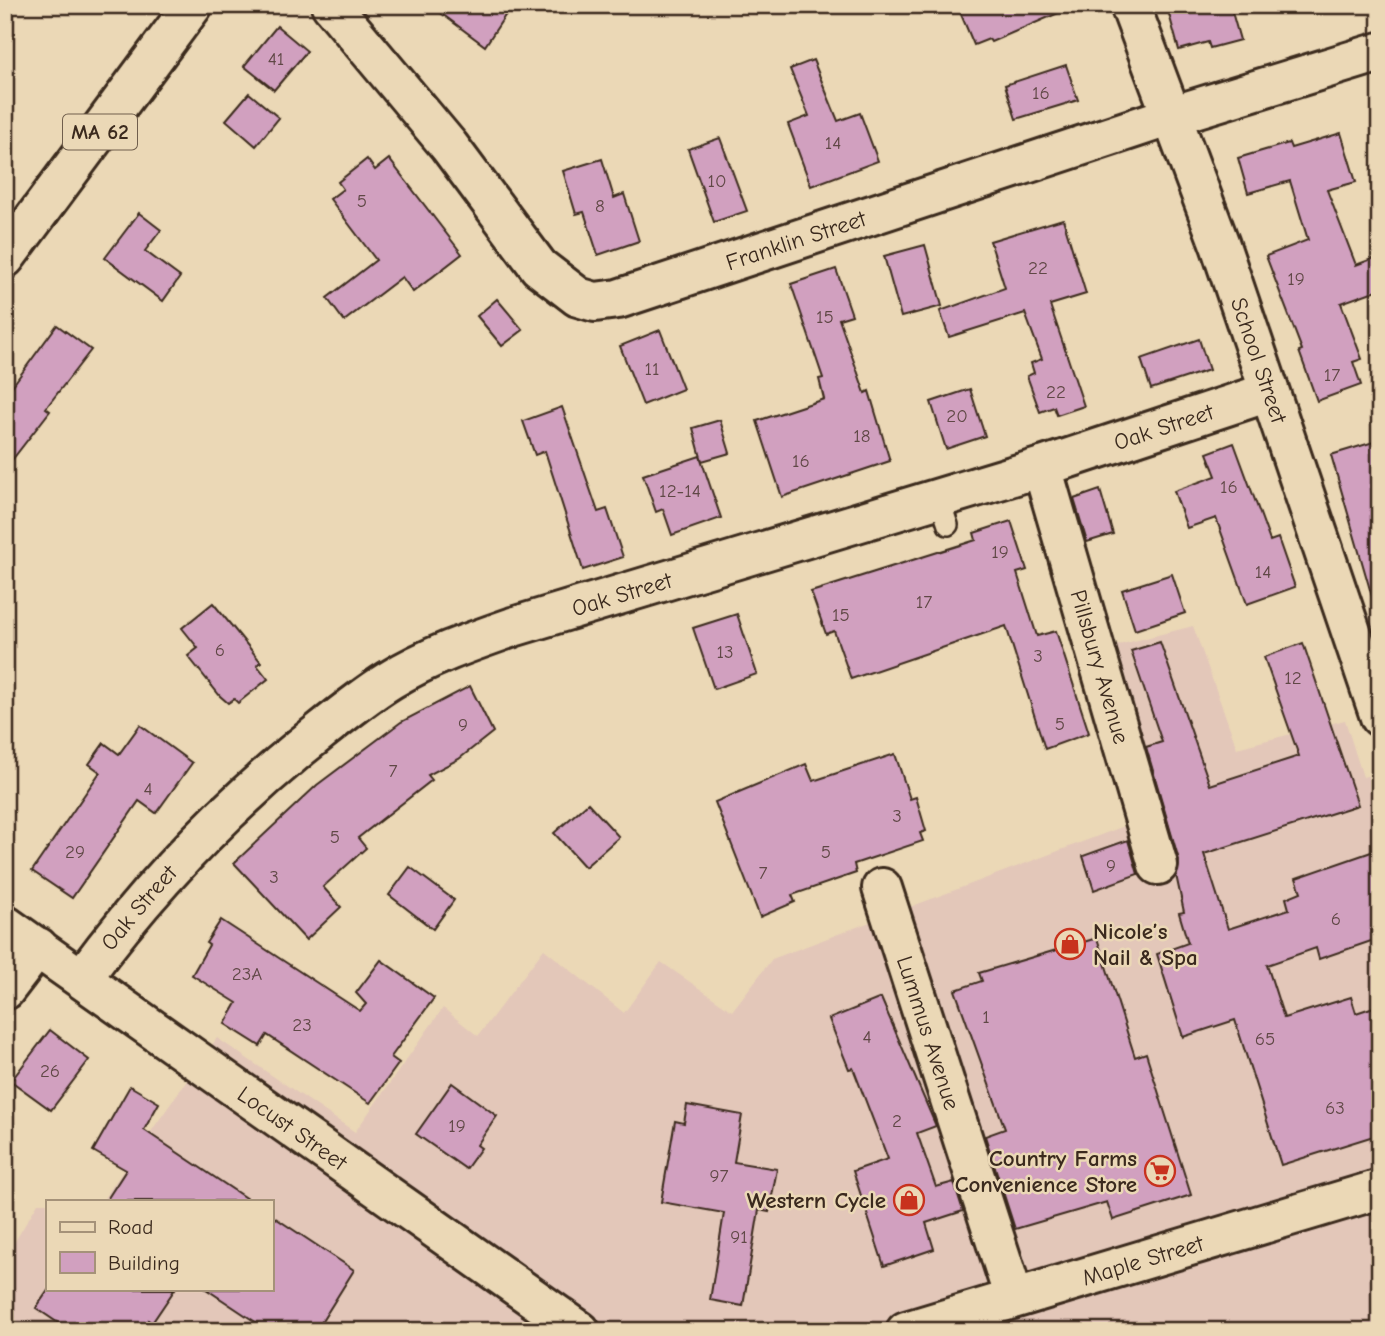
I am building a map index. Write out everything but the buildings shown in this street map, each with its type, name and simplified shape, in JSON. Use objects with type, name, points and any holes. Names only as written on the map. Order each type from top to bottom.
[{"type":"street","name":"MA 62","points":[[5,258],[193,5]]},
{"type":"street","name":"Franklin Street","points":[[331,5],[449,146],[539,267],[578,298],[595,302],[618,299],[1171,116],[1380,52]]},
{"type":"street","name":"School Street","points":[[1130,5],[1220,245],[1380,717]]},
{"type":"street","name":"Oak Street","points":[[83,977],[136,907],[220,817],[347,710],[390,680],[440,654],[516,626],[944,512],[1042,467],[1269,392]]},
{"type":"street","name":"Pillsbury Avenue","points":[[1042,467],[1158,865]]},
{"type":"street","name":"Lummus Avenue","points":[[882,888],[1014,1298]]},
{"type":"street","name":"Locust Street","points":[[5,925],[83,977],[580,1331]]},
{"type":"street","points":[[5,990],[38,947]]},
{"type":"street","name":"Maple Street","points":[[906,1331],[1380,1189]]},
{"type":"shaded area","points":[[1193,626],[1237,748],[1345,720],[1363,777],[1380,772],[1380,1331],[25,1331],[5,1304],[5,1258],[38,1203],[46,1203],[46,1290],[273,1290],[273,1200],[103,1200],[217,1038],[355,1132],[443,1008],[478,1036],[544,949],[624,1013],[661,962],[732,1011],[772,959],[1143,819],[1095,651]]},
{"type":"place","name":"Nicole’s Nail & Spa","points":[[1070,944]]},
{"type":"place","name":"Country Farms Convenience Store","points":[[1160,1171]]},
{"type":"place","name":"Western Cycle","points":[[909,1200]]}]
